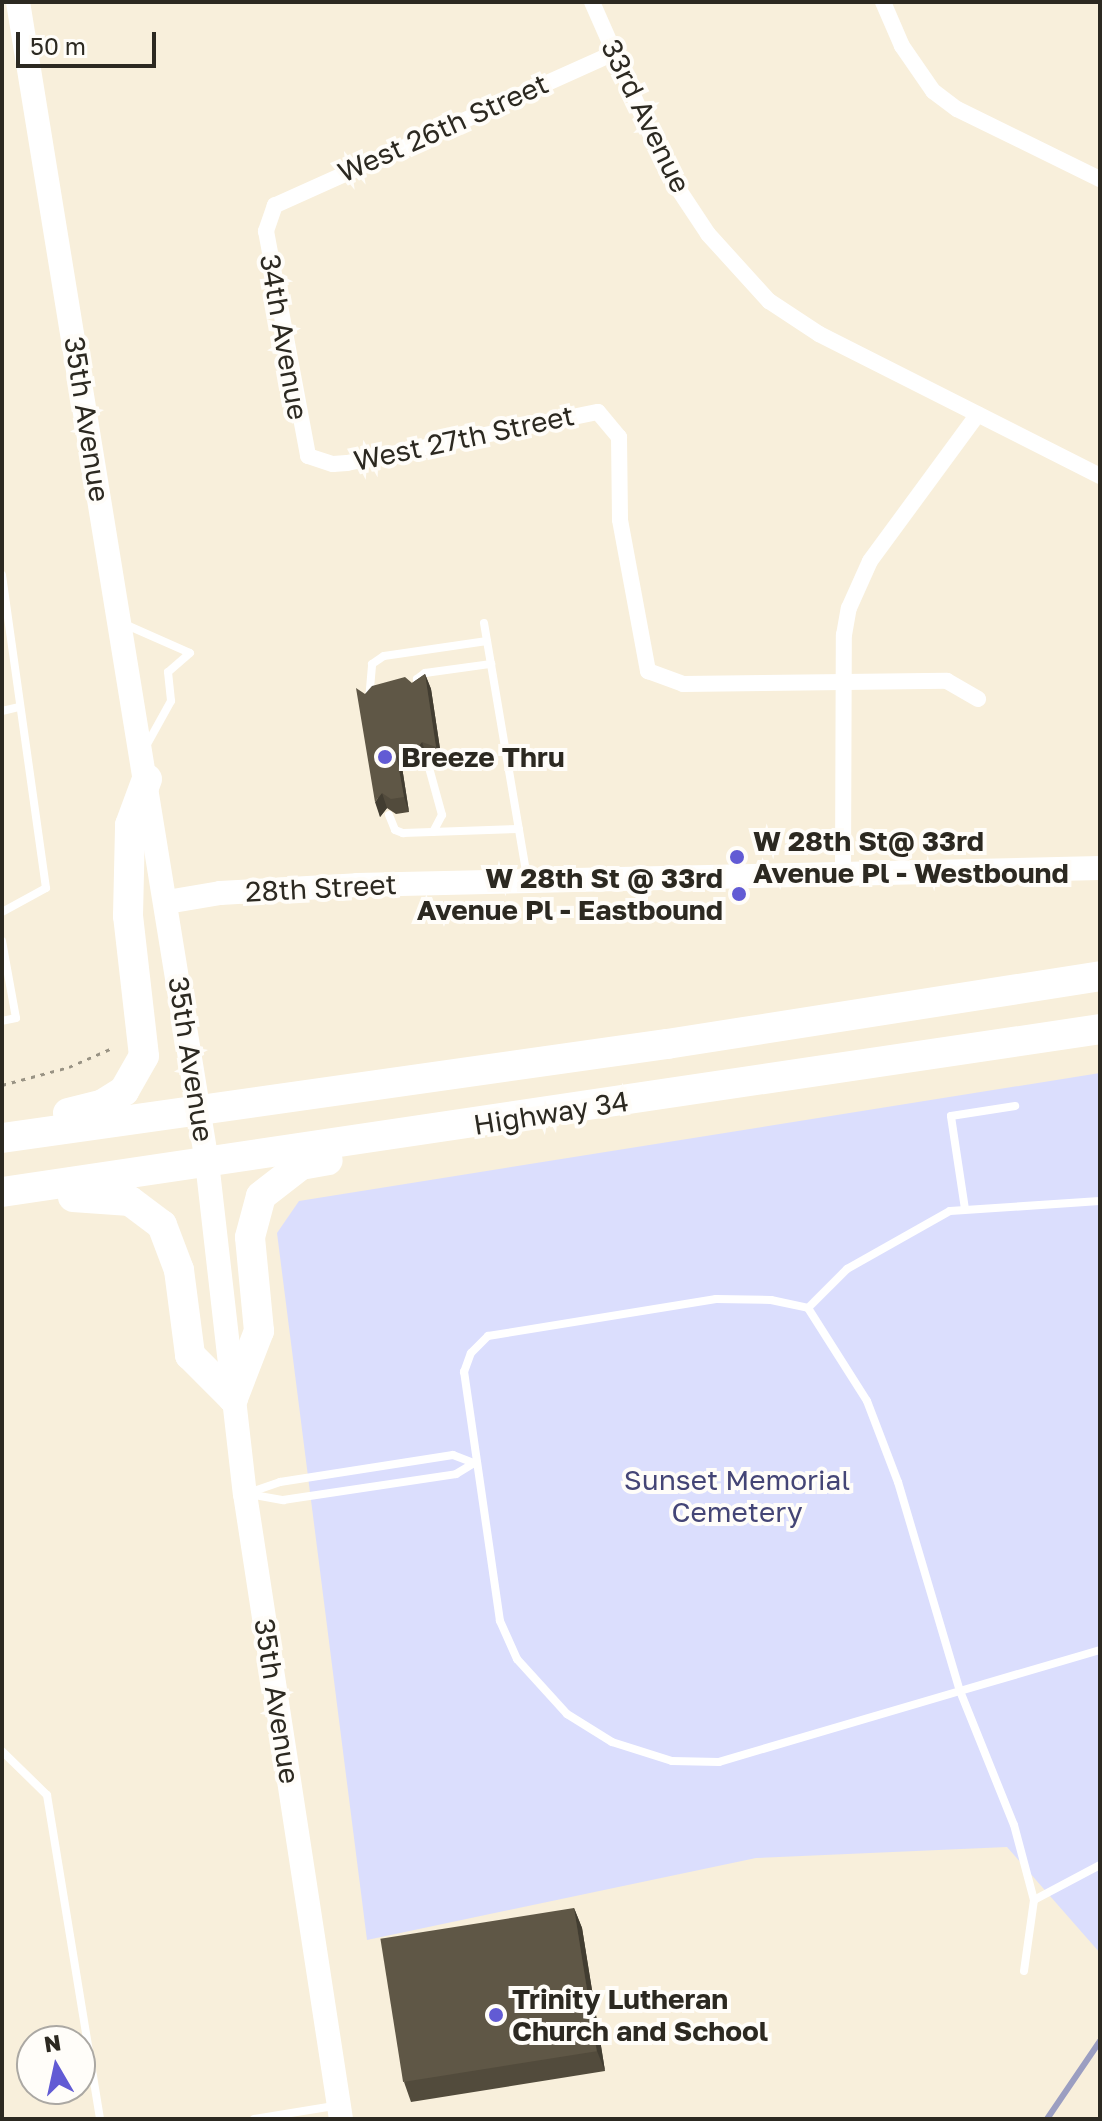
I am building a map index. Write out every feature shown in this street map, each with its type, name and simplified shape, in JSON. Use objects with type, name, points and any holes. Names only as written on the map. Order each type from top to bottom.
[{"type":"highway","points":[[2,1122],[103,1104],[124,1091],[144,1056],[128,916],[130,825],[145,767]]},
{"type":"highway","name":"Highway 34","points":[[2,1138],[1100,976]]},
{"type":"highway","name":"Highway 34","points":[[2,1192],[437,1130],[1100,1029]]},
{"type":"highway","points":[[2,1205],[90,1195],[114,1197],[144,1208],[173,1247],[190,1355],[233,1398],[259,1331],[250,1237],[261,1196],[301,1165],[404,1147],[437,1130]]},
{"type":"main road","name":"35th Avenue","points":[[18,2],[207,1162],[245,1494],[340,2112]]},
{"type":"main road","name":"28th Street","points":[[167,902],[220,893],[528,881],[1100,868]]},
{"type":"street","name":"33rd Avenue","points":[[592,2],[667,172],[708,234],[769,301],[819,334],[1100,476]]},
{"type":"street","points":[[883,2],[902,46],[933,91],[957,109],[1100,179]]},
{"type":"street","name":"West 26th Street","points":[[275,205],[614,53]]},
{"type":"street","name":"34th Avenue","points":[[275,205],[266,231],[303,446],[320,461]]},
{"type":"street","name":"West 27th Street","points":[[320,461],[347,463],[590,412],[606,418],[619,437],[620,520],[648,671],[683,684],[843,682]]},
{"type":"street","points":[[843,874],[844,635],[857,585],[978,414]]},
{"type":"street","points":[[843,682],[947,681],[978,699]]},
{"type":"lane","points":[[2,575],[7,650],[20,707],[46,888],[2,912]]},
{"type":"lane","points":[[121,623],[190,653],[168,672],[171,701],[145,767]]},
{"type":"lane","points":[[484,623],[528,881]]},
{"type":"lane","points":[[370,702],[372,664],[384,656],[487,641]]},
{"type":"lane","points":[[417,691],[417,679],[425,673],[491,664]]},
{"type":"lane","points":[[2,711],[20,707]]},
{"type":"lane","points":[[428,764],[442,815],[433,832]]},
{"type":"lane","points":[[389,815],[395,830],[403,833],[519,829]]},
{"type":"lane","points":[[2,941],[16,1018],[2,1021]]},
{"type":"lane","points":[[965,1209],[951,1116],[1015,1106]]},
{"type":"lane","points":[[808,1308],[847,1269],[910,1229],[965,1209],[1100,1201]]},
{"type":"lane","points":[[1024,1971],[1034,1900],[1014,1825],[960,1691],[898,1482],[867,1401],[808,1308],[771,1300],[716,1299],[488,1336],[471,1353],[464,1372],[474,1463],[500,1621],[517,1659],[567,1714],[612,1742],[672,1761],[719,1762],[960,1691],[1100,1650]]},
{"type":"lane","points":[[245,1494],[280,1482],[453,1455],[474,1463]]},
{"type":"lane","points":[[245,1494],[283,1500],[456,1474],[474,1463]]},
{"type":"lane","points":[[2,1751],[47,1795],[100,2119]]},
{"type":"lane","points":[[1034,1900],[1100,1865]]},
{"type":"lane","points":[[254,2119],[340,2112]]},
{"type":"path","points":[[2,1085],[69,1067],[112,1048]]},
{"type":"green space","name":"Sunset Memorial Cemetery","points":[[1100,1073],[1100,1953],[1007,1847],[756,1858],[367,1940],[277,1233],[299,1201]]},
{"type":"building","points":[[425,674],[436,747],[422,742],[416,750],[396,753],[404,797],[391,799],[382,793],[375,802],[356,688],[365,694],[372,686],[405,677],[412,683]]},
{"type":"building","name":"Trinity Lutheran Church and School","points":[[574,1908],[597,2051],[403,2082],[380,1939]]},
{"type":"waterway","points":[[1047,2119],[1100,2041]]},
{"type":"place","name":"Breeze Thru","points":[[385,757]]},
{"type":"place","name":"W 28th St@ 33rd Avenue Pl - Westbound","points":[[737,857]]},
{"type":"place","name":"W 28th St @ 33rd Avenue Pl - Eastbound","points":[[739,894]]},
{"type":"place","name":"Trinity Lutheran Church and School","points":[[496,2015]]}]
